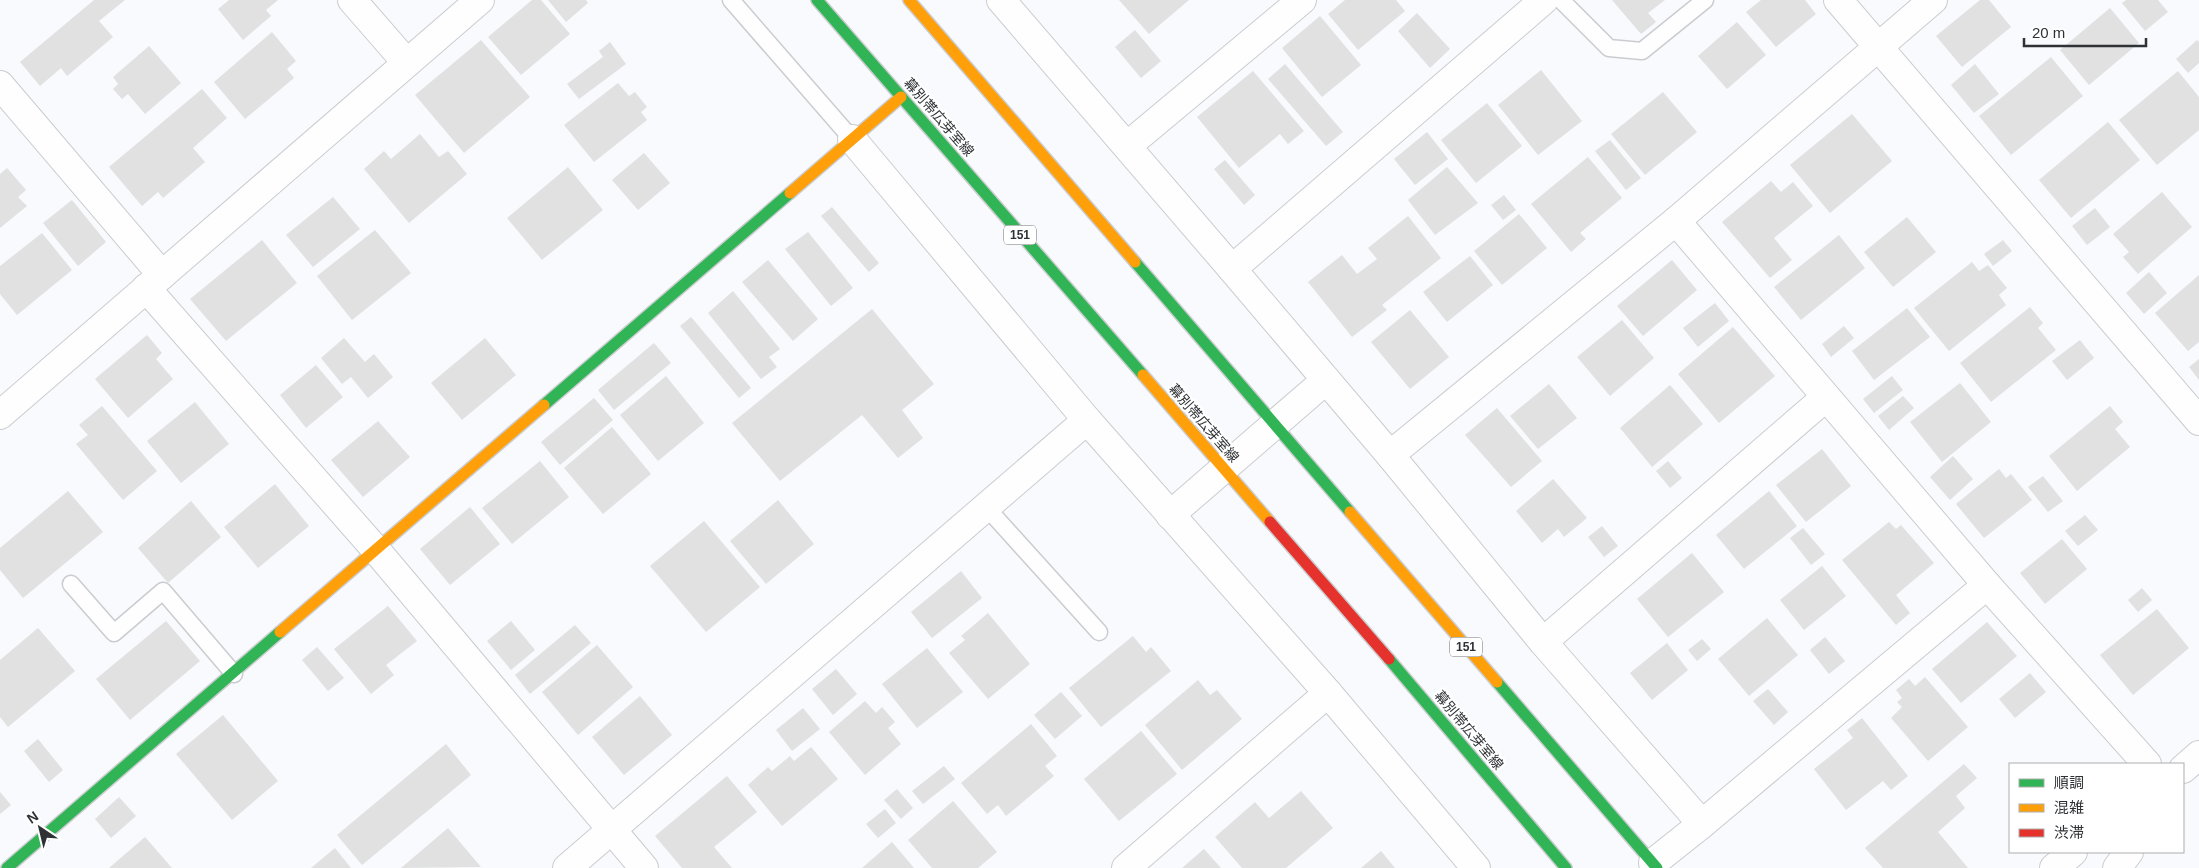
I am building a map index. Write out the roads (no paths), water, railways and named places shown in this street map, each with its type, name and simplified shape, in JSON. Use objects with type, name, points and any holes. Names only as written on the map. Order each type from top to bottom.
[{"type":"main road","name":"幕別帯広芽室線","points":[[817,0],[1377,645],[1566,868]]},
{"type":"main road","name":"151","points":[[911,0],[1274,425],[1655,866]]},
{"type":"main road","points":[[7,868],[377,551],[901,97]]},
{"type":"street","points":[[352,0],[406,62]]},
{"type":"street","points":[[0,415],[480,0]]},
{"type":"street","points":[[1001,0],[1390,455],[1543,642],[1702,824]]},
{"type":"street","points":[[1127,146],[1302,0]]},
{"type":"street","points":[[1232,269],[1544,0]]},
{"type":"street","points":[[1838,0],[2199,421]]},
{"type":"street","points":[[1390,455],[1676,221],[1933,0]]},
{"type":"street","points":[[0,85],[154,281],[377,551],[644,868]]},
{"type":"street","points":[[852,140],[1087,420],[1328,693],[1476,868]]},
{"type":"street","points":[[1676,221],[1987,585],[2146,763]]},
{"type":"street","points":[[1170,515],[1326,380]]},
{"type":"street","points":[[1543,642],[1826,397]]},
{"type":"street","points":[[567,868],[1087,420]]},
{"type":"street","points":[[1655,866],[1702,824],[1987,585]]},
{"type":"street","points":[[1126,868],[1328,693]]},
{"type":"street","points":[[2184,768],[2199,754]]},
{"type":"street","points":[[2054,868],[2072,853]]},
{"type":"lane","points":[[731,0],[852,140]]},
{"type":"lane","points":[[1561,0],[1609,48],[1642,51],[1705,0]]},
{"type":"lane","points":[[986,507],[1100,632]]},
{"type":"lane","points":[[71,584],[114,633],[163,591],[234,674]]}]
